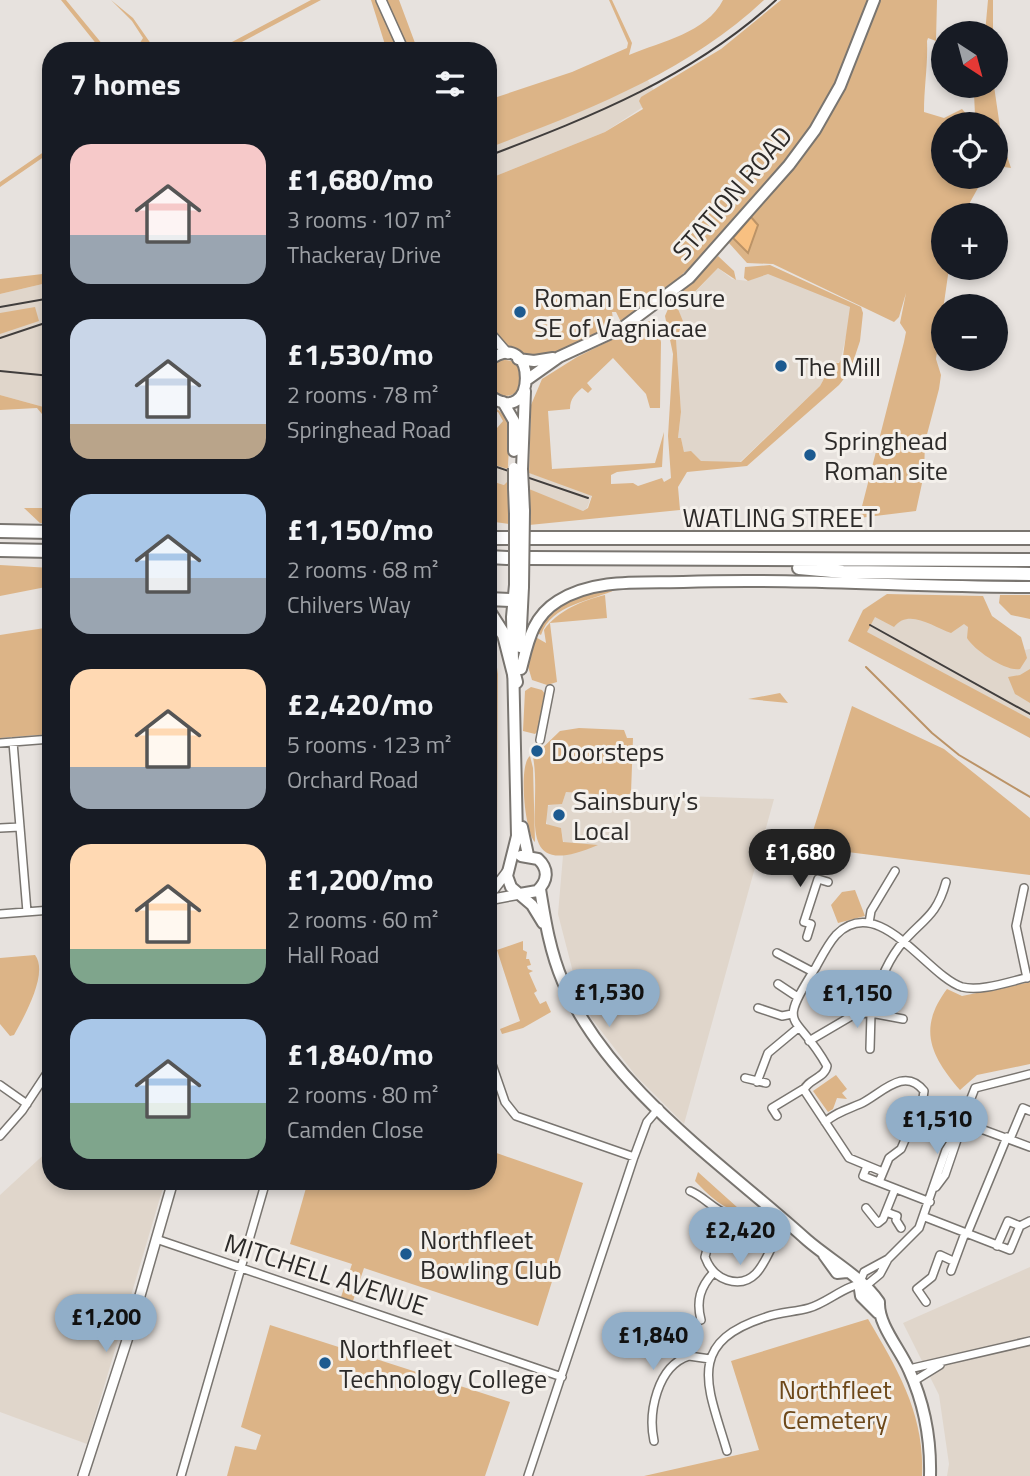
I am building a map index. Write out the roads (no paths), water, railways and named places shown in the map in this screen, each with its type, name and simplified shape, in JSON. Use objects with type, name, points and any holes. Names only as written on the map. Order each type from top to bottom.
[{"type":"highway","points":[[0,531],[42,532]]},
{"type":"highway","points":[[497,533],[508,535],[497,537]]},
{"type":"highway","name":"WATLING STREET","points":[[530,535],[615,538],[1030,538]]},
{"type":"highway","points":[[0,550],[42,551]]},
{"type":"highway","name":"WATLING STREET","points":[[527,556],[1030,560]]},
{"type":"highway","points":[[497,557],[508,558]]},
{"type":"highway","points":[[651,559],[864,572],[1030,573]]},
{"type":"highway","points":[[799,568],[1030,568]]},
{"type":"highway","points":[[497,599],[512,600]]},
{"type":"highway","points":[[497,623],[503,632],[516,682]]},
{"type":"main road","name":"STATION ROAD","points":[[528,379],[559,357],[622,328],[679,286],[774,182],[809,139],[828,110],[874,0]]},
{"type":"main road","name":"STATION ROAD","points":[[497,359],[513,356],[534,361],[559,357]]},
{"type":"main road","points":[[513,356],[525,366],[528,379],[518,469]]},
{"type":"main road","points":[[503,402],[515,400],[525,391]]},
{"type":"main road","points":[[497,399],[503,402],[514,421],[518,469],[521,821],[533,857],[546,872],[540,889],[558,971],[580,1015],[615,1061],[659,1108],[704,1151],[859,1283],[861,1296],[878,1313],[914,1381],[929,1427],[930,1476]]},
{"type":"main road","points":[[519,512],[527,556],[520,586],[512,600],[516,682],[517,836],[509,868],[509,885],[535,909],[547,928]]},
{"type":"main road","points":[[521,669],[529,635],[545,611],[569,595],[599,586],[765,580],[1030,587]]},
{"type":"main road","points":[[509,868],[518,857],[533,857]]},
{"type":"main road","points":[[520,894],[532,894],[540,889]]},
{"type":"street","points":[[382,0],[400,42]]},
{"type":"street","points":[[497,340],[513,356]]},
{"type":"street","points":[[540,740],[550,689]]},
{"type":"street","points":[[0,743],[42,740]]},
{"type":"street","points":[[13,742],[27,912]]},
{"type":"street","points":[[0,828],[20,827]]},
{"type":"street","points":[[497,888],[509,868]]},
{"type":"street","points":[[869,923],[872,911],[895,871]]},
{"type":"street","points":[[807,937],[811,924],[804,922],[818,879],[828,882]]},
{"type":"street","points":[[870,1049],[871,1013],[885,970],[905,941],[937,909],[946,882]]},
{"type":"street","points":[[778,1116],[772,1108],[827,1069],[798,1028],[792,1014],[796,996],[839,932],[869,923],[905,941],[942,976],[959,986],[969,988],[1028,977],[1016,926],[1024,888]]},
{"type":"street","points":[[497,897],[520,894]]},
{"type":"street","points":[[0,914],[42,911]]},
{"type":"street","points":[[777,953],[813,972]]},
{"type":"street","points":[[778,984],[796,996]]},
{"type":"street","points":[[758,1009],[782,1016],[792,1014]]},
{"type":"street","points":[[809,1041],[855,1014],[871,1013],[902,1019]]},
{"type":"street","points":[[757,1082],[768,1053],[798,1028]]},
{"type":"street","points":[[727,1451],[707,1384],[710,1359],[721,1343],[751,1322],[821,1304],[859,1283],[864,1272],[888,1259],[911,1239],[925,1217],[934,1190],[945,1175],[975,1088],[1030,1077]]},
{"type":"street","points":[[745,1078],[766,1083]]},
{"type":"street","points":[[497,1079],[505,1102],[516,1116],[634,1157]]},
{"type":"street","points":[[0,1136],[42,1081]]},
{"type":"street","points":[[825,1122],[885,1087],[901,1081],[912,1081],[919,1085],[924,1091],[923,1098],[901,1149],[889,1158],[879,1182]]},
{"type":"street","points":[[0,1085],[27,1104]]},
{"type":"street","points":[[805,1087],[849,1157],[883,1171]]},
{"type":"street","points":[[528,1476],[634,1157],[647,1122],[659,1108]]},
{"type":"street","points":[[951,1271],[953,1261],[1008,1138],[1023,1108],[1030,1111]]},
{"type":"street","points":[[961,1126],[1008,1138],[1030,1147]]},
{"type":"street","points":[[867,1166],[863,1176],[930,1202]]},
{"type":"street","points":[[866,1208],[878,1223],[886,1212],[895,1189]]},
{"type":"street","points":[[83,1476],[170,1190]]},
{"type":"street","points":[[181,1476],[263,1190]]},
{"type":"street","points":[[690,1191],[717,1211],[736,1216],[747,1213]]},
{"type":"street","points":[[717,1211],[705,1251],[714,1272],[734,1282],[753,1276],[762,1268],[773,1238],[786,1221]]},
{"type":"street","points":[[886,1212],[897,1216],[896,1220],[901,1228]]},
{"type":"street","points":[[925,1217],[1010,1250],[1020,1226],[1030,1221]]},
{"type":"street","points":[[997,1245],[1008,1221],[1020,1226]]},
{"type":"street","name":"MITCHELL AVENUE","points":[[156,1239],[562,1377]]},
{"type":"street","points":[[926,1303],[917,1289],[932,1276],[940,1255],[953,1261]]},
{"type":"street","points":[[701,1320],[698,1302],[705,1281],[714,1272]]},
{"type":"street","points":[[909,1369],[940,1364],[1030,1341]]},
{"type":"street","points":[[654,1441],[652,1408],[671,1367],[689,1356],[710,1359]]},
{"type":"street","points":[[914,1381],[940,1364]]},
{"type":"street","points":[[720,1430],[731,1427]]},
{"type":"waterway","points":[[866,667],[932,733],[959,755],[1030,797]]},
{"type":"railway","points":[[497,152],[565,126],[676,73],[744,27],[776,0]]},
{"type":"railway","points":[[0,307],[42,300]]},
{"type":"railway","points":[[0,338],[42,324]]},
{"type":"railway","points":[[0,371],[42,375]]},
{"type":"railway","points":[[497,467],[588,498]]},
{"type":"railway","points":[[870,625],[1030,714]]},
{"type":"place","name":"Roman Enclosure SE of Vagniacae","points":[[520,312]]},
{"type":"place","name":"The Mill","points":[[781,366]]},
{"type":"place","name":"Springhead Roman site","points":[[810,455]]},
{"type":"place","name":"Doorsteps","points":[[537,751]]},
{"type":"place","name":"Sainsbury's Local","points":[[559,815]]},
{"type":"place","name":"Northfleet Bowling Club","points":[[406,1254]]},
{"type":"place","name":"Northfleet Technology College","points":[[325,1363]]},
{"type":"park label","name":"Northfleet Cemetery","points":[[835,1404]]}]
